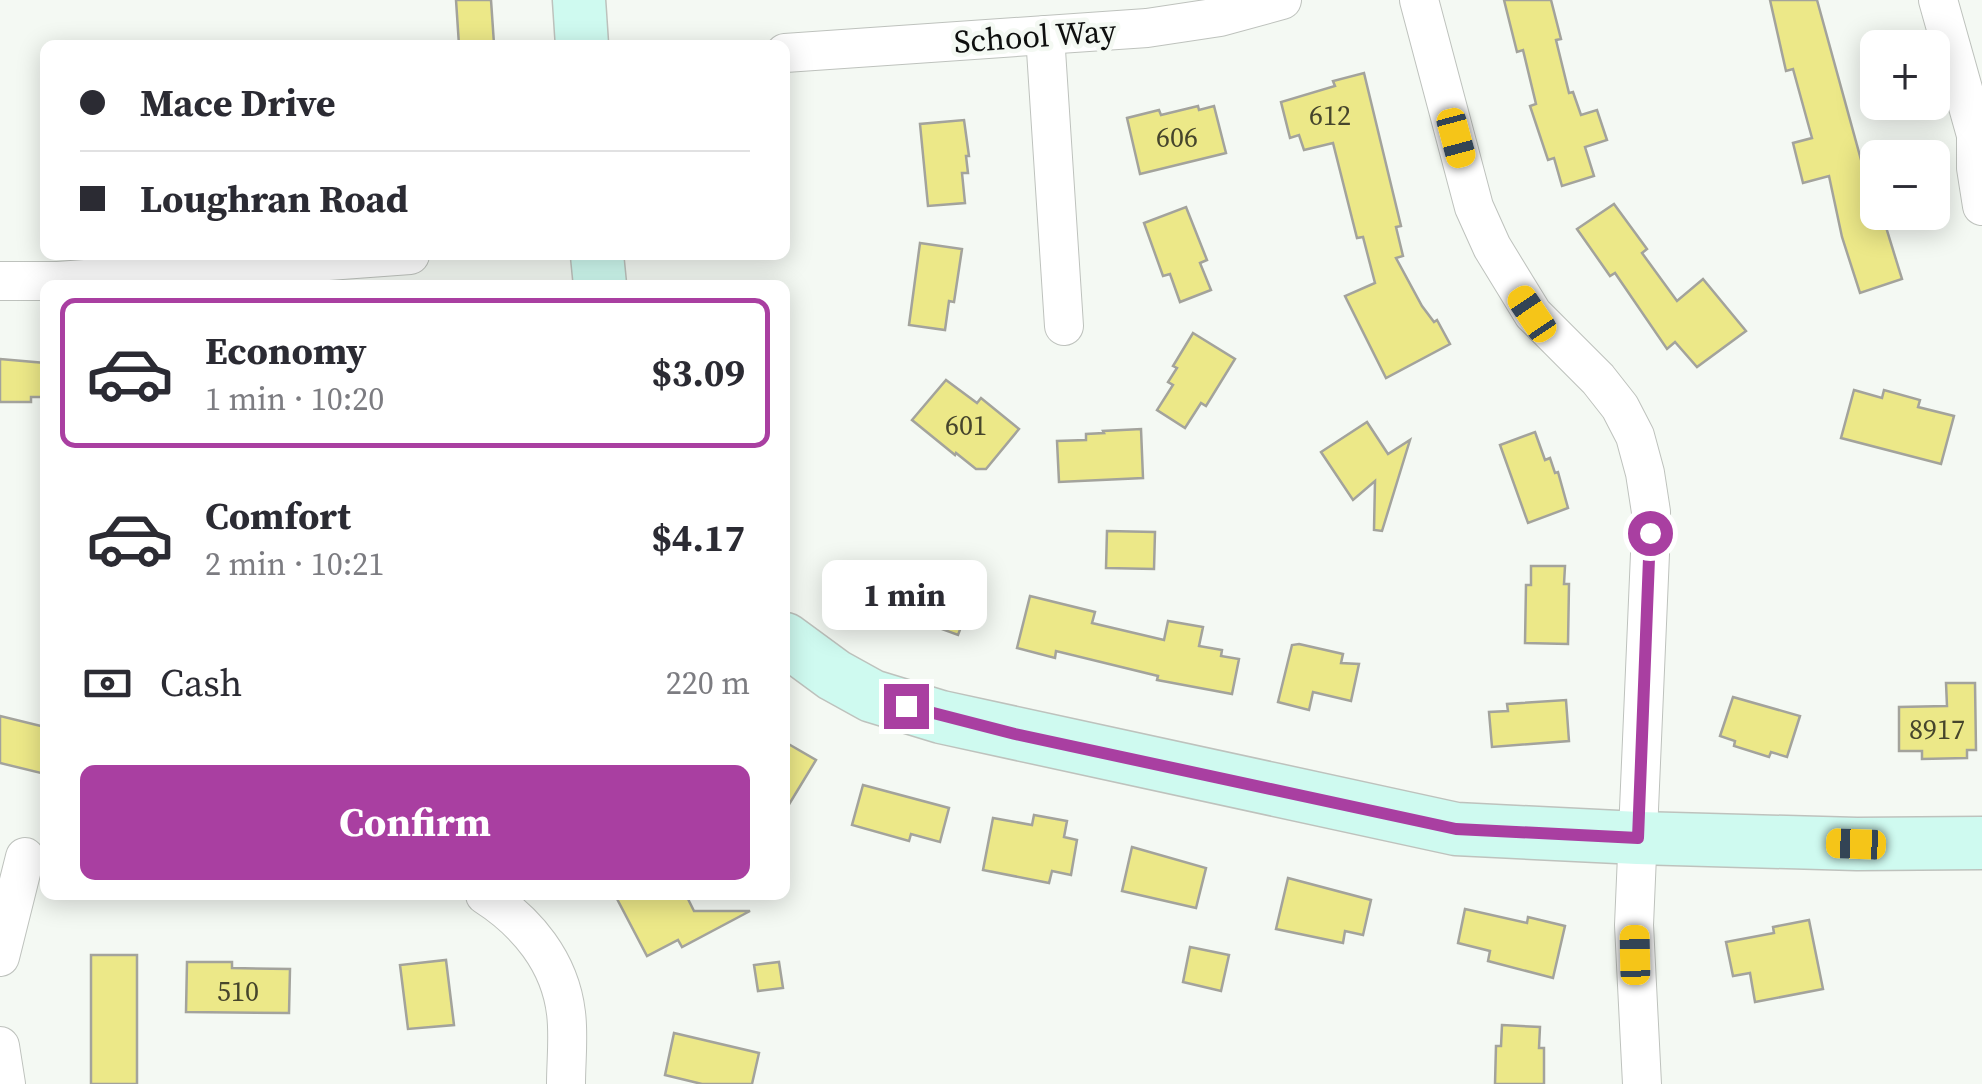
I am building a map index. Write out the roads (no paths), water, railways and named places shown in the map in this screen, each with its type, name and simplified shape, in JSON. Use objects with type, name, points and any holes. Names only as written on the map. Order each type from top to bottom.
[{"type":"street","points":[[579,0],[582,40]]},
{"type":"street","name":"School Way","points":[[790,53],[1147,28],[1202,20],[1282,0]]},
{"type":"street","points":[[1419,0],[1474,208],[1492,246],[1532,314],[1598,379],[1620,407],[1646,473],[1650,554],[1635,943],[1642,1084]]},
{"type":"street","points":[[1938,0],[1976,135],[1982,206]]},
{"type":"street","points":[[1045,35],[1064,326]]},
{"type":"street","points":[[72,280],[342,260]]},
{"type":"street","points":[[0,281],[40,281]]},
{"type":"street","points":[[790,643],[872,696],[941,717],[1456,829],[1856,844],[1982,842]]},
{"type":"street","points":[[0,957],[23,856]]},
{"type":"street","points":[[493,900],[512,912],[530,932],[557,980],[566,1013],[566,1084]]},
{"type":"street","points":[[0,1046],[6,1084]]}]
